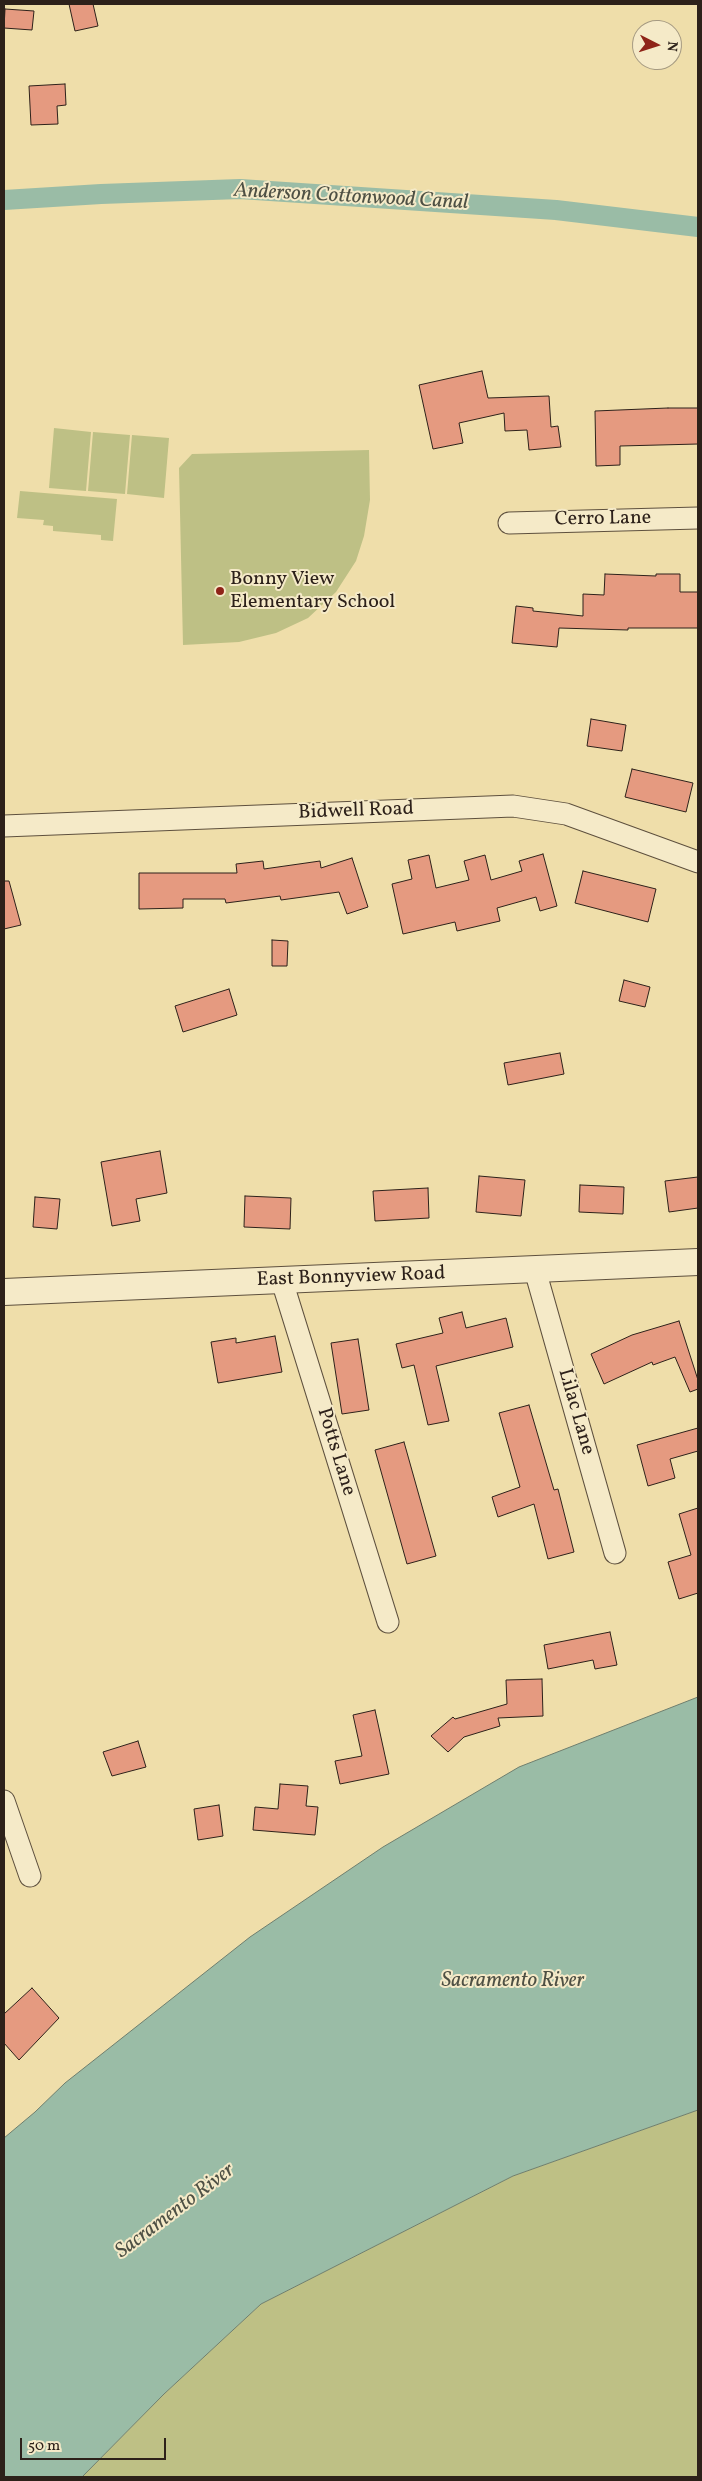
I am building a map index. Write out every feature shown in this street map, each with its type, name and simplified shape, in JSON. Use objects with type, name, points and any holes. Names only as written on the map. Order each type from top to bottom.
[{"type":"street","name":"Cerro Lane","points":[[509,523],[698,518]]},
{"type":"street","name":"Bidwell Road","points":[[4,826],[513,806],[566,814],[698,862]]},
{"type":"street","name":"East Bonnyview Road","points":[[4,1292],[698,1262]]},
{"type":"street","name":"Lilac Lane","points":[[535,1270],[615,1553]]},
{"type":"street","name":"Potts Lane","points":[[282,1281],[388,1622]]},
{"type":"street","points":[[4,1801],[30,1876]]},
{"type":"green space","points":[[54,428],[91,432],[86,491],[49,488]]},
{"type":"green space","points":[[93,432],[130,435],[125,494],[88,491]]},
{"type":"green space","points":[[132,435],[169,438],[164,498],[127,494]]},
{"type":"green space","points":[[369,450],[370,500],[364,536],[356,561],[336,592],[308,618],[276,633],[239,642],[183,645],[179,468],[192,454]]},
{"type":"green space","points":[[20,491],[117,499],[113,541],[101,540],[101,535],[53,531],[53,526],[43,525],[44,520],[17,518]]},
{"type":"green space","points":[[698,2110],[698,2477],[82,2477],[164,2394],[261,2304],[513,2176]]},
{"type":"water","name":"Sacramento River","points":[[698,1697],[698,2110],[513,2176],[261,2304],[164,2394],[82,2477],[4,2477],[4,2138],[65,2083],[250,1937],[383,1847],[519,1767]]},
{"type":"building","points":[[69,4],[93,4],[98,26],[75,31]]},
{"type":"building","points":[[5,9],[34,11],[32,30],[4,28]]},
{"type":"building","points":[[65,84],[66,105],[57,106],[58,124],[31,125],[29,86]]},
{"type":"building","points":[[482,371],[488,398],[549,396],[551,427],[558,426],[561,447],[529,450],[527,430],[505,431],[504,413],[459,423],[463,443],[433,449],[419,385]]},
{"type":"building","points":[[698,408],[698,444],[620,446],[620,465],[596,466],[595,411]]},
{"type":"building","points":[[605,574],[656,576],[656,574],[680,574],[680,592],[698,592],[698,628],[628,628],[628,630],[559,628],[557,647],[512,643],[516,606],[533,608],[533,611],[583,616],[583,594],[604,595]]},
{"type":"building","points":[[591,719],[626,725],[622,751],[587,746]]},
{"type":"building","points":[[632,769],[693,783],[686,812],[625,797]]},
{"type":"building","points":[[543,854],[557,906],[540,911],[536,897],[497,908],[500,921],[457,931],[455,922],[403,934],[392,884],[412,879],[408,860],[429,855],[436,888],[469,880],[464,861],[485,855],[491,880],[522,871],[519,861]]},
{"type":"building","points":[[352,858],[368,907],[347,914],[339,892],[281,900],[280,896],[226,903],[225,899],[183,899],[183,908],[139,909],[139,873],[237,873],[236,864],[263,861],[264,869],[320,861],[321,868]]},
{"type":"building","points":[[583,871],[656,889],[648,922],[575,903]]},
{"type":"building","points":[[4,881],[9,881],[21,925],[4,929]]},
{"type":"building","points":[[272,940],[288,941],[287,966],[272,966]]},
{"type":"building","points":[[624,980],[650,987],[645,1007],[619,1001]]},
{"type":"building","points":[[229,989],[237,1015],[183,1032],[175,1006]]},
{"type":"building","points":[[560,1053],[564,1074],[508,1085],[504,1063]]},
{"type":"building","points":[[160,1151],[167,1193],[136,1199],[140,1221],[112,1226],[101,1162]]},
{"type":"building","points":[[479,1176],[525,1180],[521,1216],[476,1212]]},
{"type":"building","points":[[698,1177],[698,1208],[669,1212],[665,1181]]},
{"type":"building","points":[[580,1185],[624,1187],[623,1214],[579,1212]]},
{"type":"building","points":[[428,1188],[429,1218],[375,1221],[373,1191]]},
{"type":"building","points":[[245,1196],[291,1198],[290,1229],[244,1227]]},
{"type":"building","points":[[35,1197],[60,1199],[57,1229],[33,1227]]},
{"type":"building","points":[[462,1312],[466,1328],[506,1318],[513,1347],[436,1366],[449,1421],[428,1425],[414,1365],[402,1368],[396,1344],[443,1333],[439,1318]]},
{"type":"building","points":[[679,1321],[698,1380],[698,1389],[690,1392],[675,1357],[653,1365],[652,1362],[604,1384],[591,1354],[632,1335]]},
{"type":"building","points":[[275,1336],[282,1372],[218,1383],[211,1342],[236,1338],[236,1343]]},
{"type":"building","points":[[358,1339],[369,1410],[342,1414],[331,1343]]},
{"type":"building","points":[[529,1405],[554,1490],[558,1489],[574,1552],[548,1559],[534,1504],[498,1517],[492,1497],[520,1487],[499,1413]]},
{"type":"building","points":[[698,1428],[698,1451],[670,1459],[675,1478],[648,1486],[637,1445]]},
{"type":"building","points":[[404,1442],[436,1556],[407,1564],[375,1450]]},
{"type":"building","points":[[698,1508],[698,1593],[679,1599],[668,1562],[691,1555],[679,1514]]},
{"type":"building","points":[[610,1632],[617,1665],[595,1669],[593,1660],[548,1669],[544,1645]]},
{"type":"building","points":[[542,1679],[543,1716],[498,1718],[500,1726],[464,1737],[448,1752],[431,1736],[453,1717],[455,1719],[507,1704],[506,1680]]},
{"type":"building","points":[[375,1710],[389,1774],[340,1784],[335,1761],[362,1756],[353,1715]]},
{"type":"building","points":[[138,1741],[146,1767],[112,1776],[103,1752]]},
{"type":"building","points":[[280,1784],[308,1786],[306,1806],[318,1807],[315,1835],[253,1830],[255,1807],[278,1809]]},
{"type":"building","points":[[219,1805],[223,1836],[198,1840],[194,1809]]},
{"type":"building","points":[[32,1988],[59,2018],[19,2060],[4,2043],[4,2014]]},
{"type":"waterway","name":"Anderson Cottonwood Canal","points":[[4,200],[240,189],[556,210],[698,227]]},
{"type":"place","name":"Bonny View Elementary School","points":[[220,591]]}]
